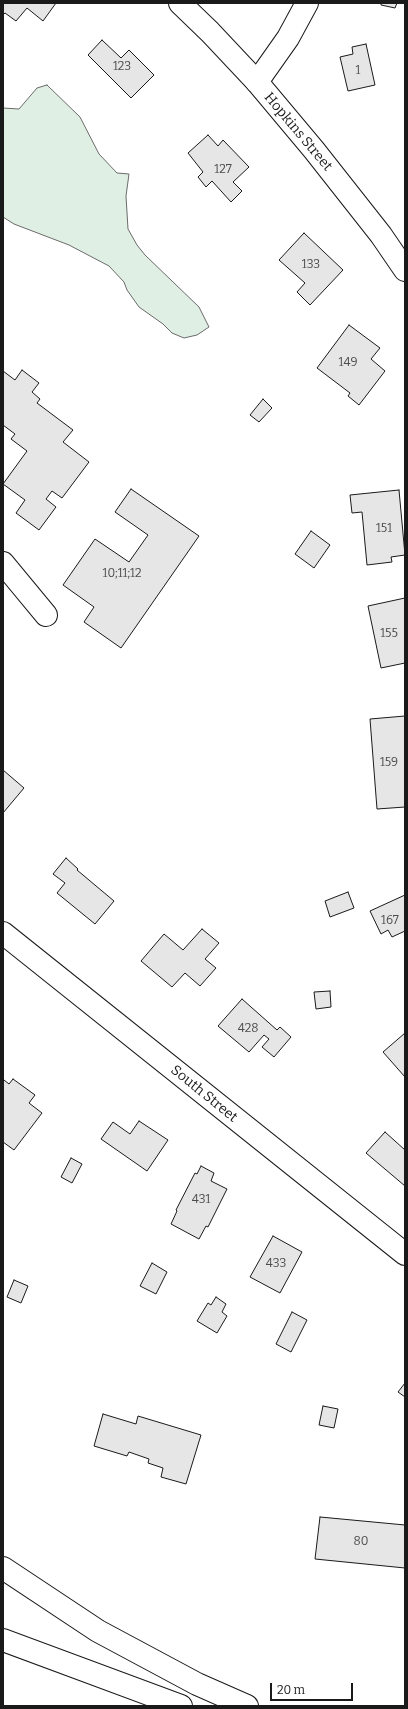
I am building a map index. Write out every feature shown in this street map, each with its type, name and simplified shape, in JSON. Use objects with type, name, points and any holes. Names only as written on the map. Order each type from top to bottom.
[{"type":"main road","name":"Hopkins Street","points":[[180,3],[210,32],[257,82],[314,150],[382,236],[405,270]]},
{"type":"main road","points":[[257,82],[288,38],[307,3]]},
{"type":"main road","points":[[382,236],[405,252]]},
{"type":"main road","points":[[3,563],[46,615]]},
{"type":"main road","name":"South Street","points":[[3,933],[405,1254]]},
{"type":"main road","points":[[3,1568],[98,1631],[197,1684],[247,1706]]},
{"type":"main road","points":[[3,1640],[181,1706]]},
{"type":"green space","points":[[47,85],[80,117],[99,154],[117,173],[129,174],[126,196],[128,229],[137,245],[145,255],[199,307],[209,327],[197,335],[184,338],[172,333],[163,324],[139,307],[127,290],[124,282],[109,266],[69,245],[14,224],[3,217],[3,108],[19,109],[37,88]]},
{"type":"building","points":[[3,3],[56,3],[43,21],[27,8],[16,21],[5,13],[3,15]]},
{"type":"building","points":[[381,3],[397,3],[395,8],[381,5]]},
{"type":"building","points":[[102,40],[121,58],[129,50],[154,75],[131,98],[88,55]]},
{"type":"building","points":[[366,44],[375,85],[348,91],[340,57],[353,54],[352,47]]},
{"type":"building","points":[[208,135],[218,146],[223,140],[249,167],[233,182],[242,191],[231,202],[212,181],[206,187],[198,177],[203,172],[188,153]]},
{"type":"building","points":[[304,233],[343,270],[310,305],[297,292],[305,283],[279,260]]},
{"type":"building","points":[[349,325],[380,348],[371,359],[385,371],[359,405],[348,396],[350,393],[317,368]]},
{"type":"building","points":[[22,370],[39,383],[32,392],[40,399],[37,403],[73,430],[63,442],[89,462],[62,498],[52,491],[46,499],[56,507],[39,530],[16,513],[25,500],[3,484],[27,451],[11,439],[15,434],[3,425],[3,371],[15,380]]},
{"type":"building","points":[[263,399],[272,408],[259,422],[250,415]]},
{"type":"building","points":[[131,489],[199,536],[121,648],[84,622],[94,607],[63,585],[95,539],[129,562],[148,535],[115,512]]},
{"type":"building","points":[[399,490],[405,555],[391,557],[392,562],[367,565],[362,512],[352,513],[350,495]]},
{"type":"building","points":[[311,531],[330,545],[314,568],[295,554]]},
{"type":"building","points":[[405,598],[405,663],[381,668],[368,606]]},
{"type":"building","points":[[405,716],[405,807],[377,809],[370,719]]},
{"type":"building","points":[[3,770],[24,788],[3,813]]},
{"type":"building","points":[[66,858],[78,869],[77,870],[114,901],[95,924],[57,893],[65,883],[53,874]]},
{"type":"building","points":[[348,892],[354,908],[330,917],[325,901]]},
{"type":"building","points":[[405,895],[405,931],[392,937],[388,930],[381,934],[370,911]]},
{"type":"building","points":[[202,929],[219,943],[205,959],[216,968],[200,986],[185,973],[172,987],[141,961],[164,934],[183,950]]},
{"type":"building","points":[[330,991],[331,1007],[316,1009],[314,992]]},
{"type":"building","points":[[242,999],[277,1030],[280,1027],[291,1037],[274,1057],[262,1047],[269,1039],[264,1035],[249,1052],[218,1026]]},
{"type":"building","points":[[405,1033],[405,1077],[383,1052]]},
{"type":"building","points":[[13,1079],[35,1095],[29,1103],[42,1113],[14,1150],[3,1142],[3,1082],[4,1080],[9,1084]]},
{"type":"building","points":[[139,1121],[168,1140],[147,1171],[101,1139],[113,1122],[130,1134]]},
{"type":"building","points":[[385,1132],[405,1150],[405,1186],[366,1153]]},
{"type":"building","points":[[71,1158],[82,1164],[72,1183],[61,1177]]},
{"type":"building","points":[[201,1166],[214,1173],[211,1181],[227,1189],[208,1227],[206,1226],[199,1239],[171,1224],[177,1211],[176,1210],[195,1173],[197,1174]]},
{"type":"building","points":[[273,1236],[302,1252],[280,1293],[250,1277]]},
{"type":"building","points":[[152,1263],[167,1272],[156,1294],[140,1286]]},
{"type":"building","points":[[14,1280],[28,1286],[21,1303],[7,1297]]},
{"type":"building","points":[[216,1297],[226,1304],[222,1312],[227,1316],[217,1333],[197,1321],[208,1303],[211,1305]]},
{"type":"building","points":[[292,1312],[307,1320],[291,1352],[276,1344]]},
{"type":"building","points":[[405,1383],[405,1397],[398,1392]]},
{"type":"building","points":[[323,1406],[338,1409],[334,1428],[319,1425]]},
{"type":"building","points":[[103,1414],[136,1424],[138,1416],[201,1435],[186,1484],[161,1477],[163,1468],[148,1463],[149,1459],[129,1452],[127,1456],[94,1446]]},
{"type":"building","points":[[320,1517],[405,1525],[405,1568],[315,1559]]}]
